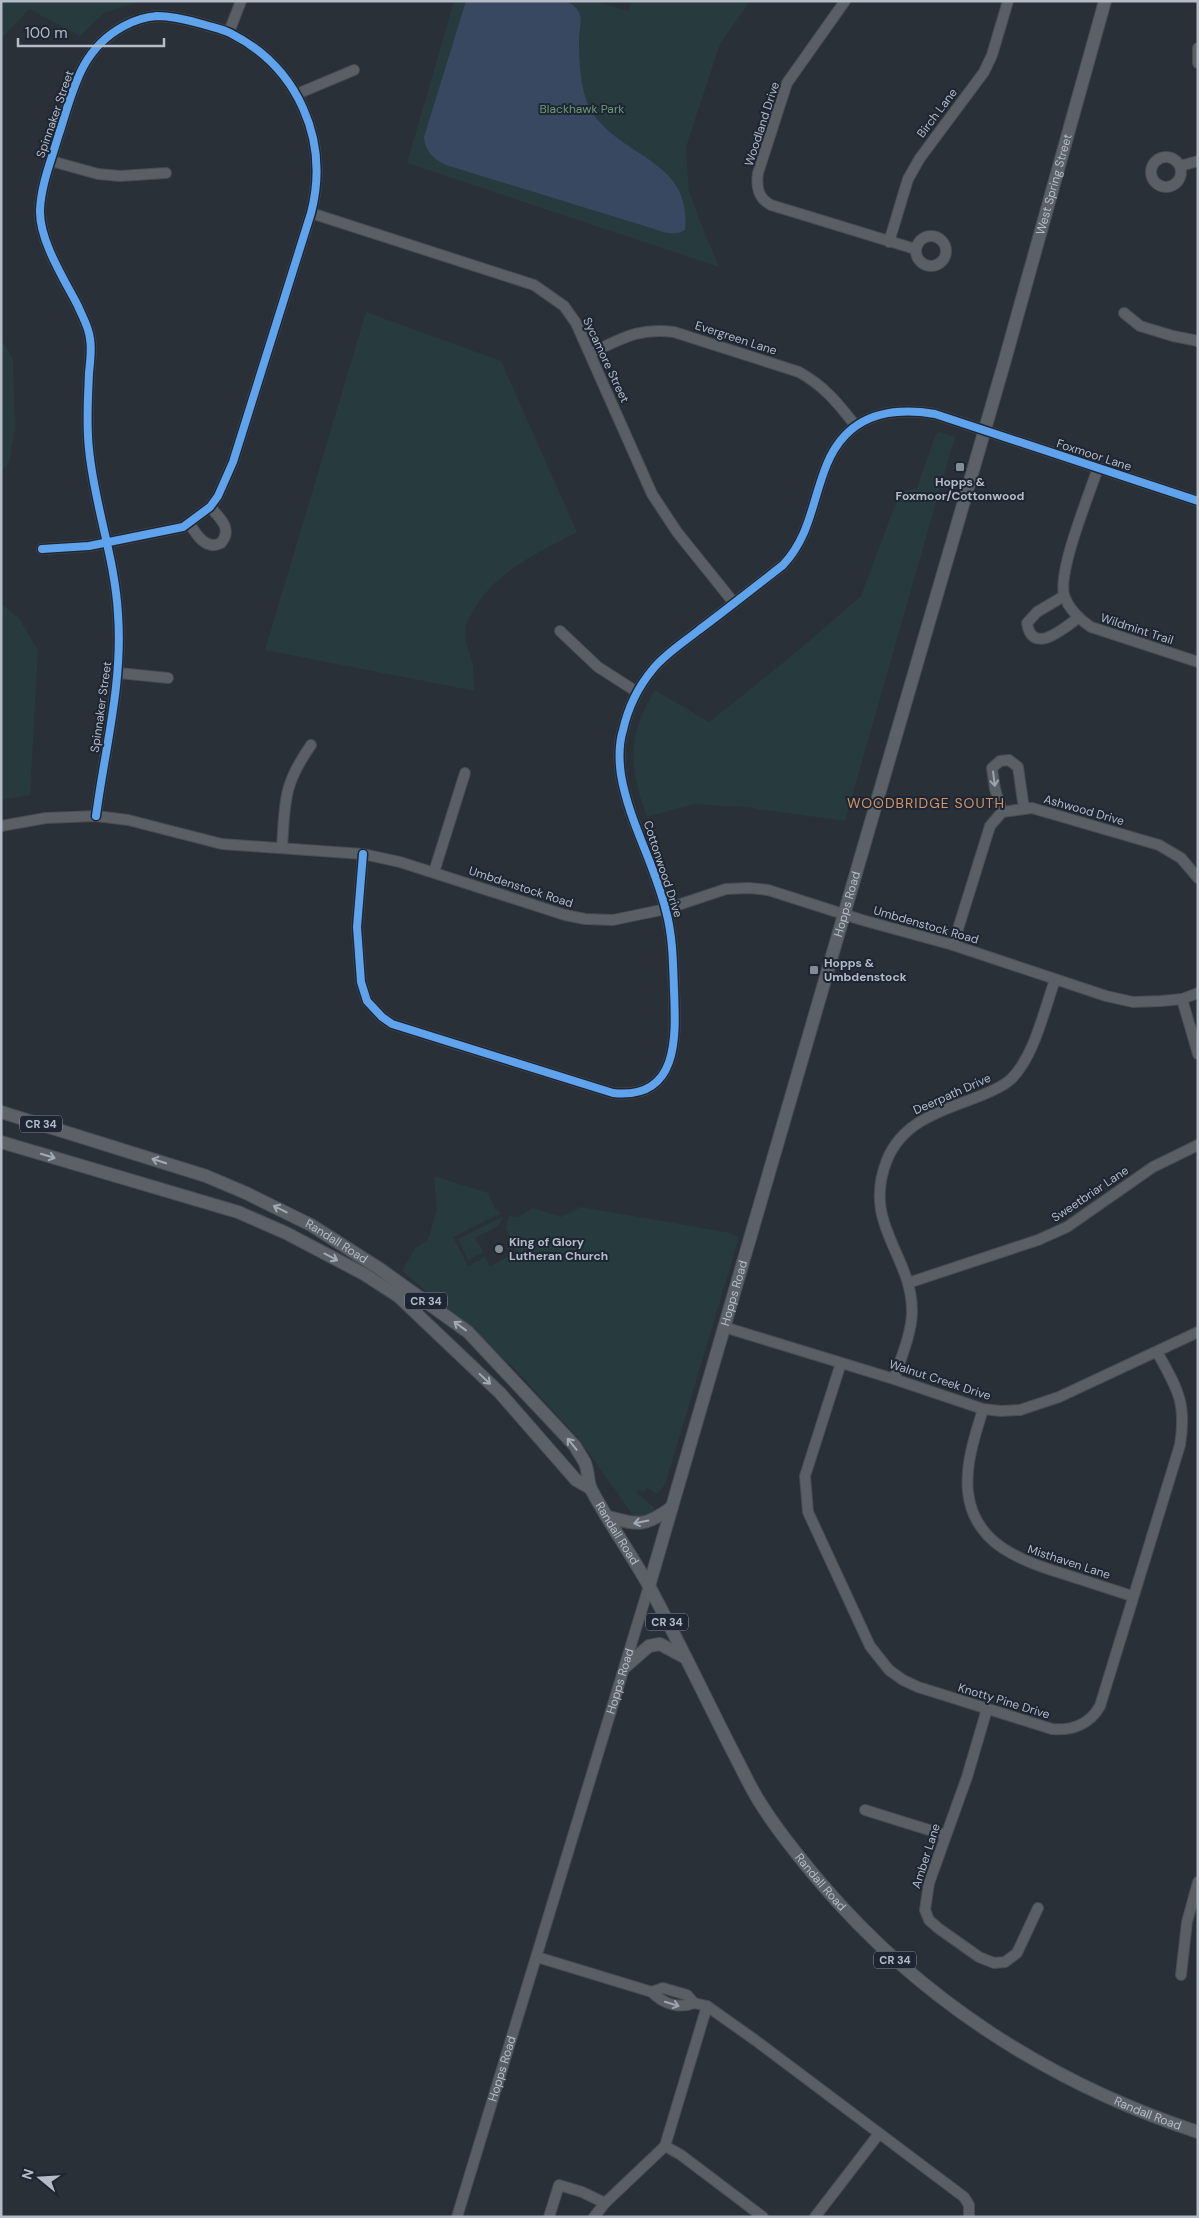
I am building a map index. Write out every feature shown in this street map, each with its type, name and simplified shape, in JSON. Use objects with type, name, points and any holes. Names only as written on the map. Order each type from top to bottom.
[{"type":"main road","name":"West Spring Street","points":[[1003,367],[1105,1]]},
{"type":"main road","name":"Hopps Road","points":[[649,1586],[1003,367]]},
{"type":"main road","name":"Randall Road","points":[[1,1112],[206,1176],[246,1193],[311,1225],[380,1269],[468,1332],[575,1446],[586,1464],[590,1488],[649,1586],[759,1801],[788,1844],[832,1897],[881,1948],[959,2012],[1027,2056],[1063,2077],[1124,2105],[1198,2132]]},
{"type":"main road","name":"Randall Road","points":[[1,1142],[238,1212],[286,1233],[364,1274],[398,1296],[500,1393],[576,1480],[590,1488]]},
{"type":"main road","points":[[608,1517],[638,1525],[657,1518],[672,1507]]},
{"type":"main road","points":[[626,1666],[649,1646],[660,1644],[686,1658]]},
{"type":"street","points":[[229,32],[241,1]]},
{"type":"street","name":"Woodland Drive","points":[[845,1],[788,83],[758,174],[758,191],[765,201],[771,205],[915,249]]},
{"type":"street","name":"Birch Lane","points":[[889,242],[908,180],[920,158],[984,72],[992,55],[1008,1]]},
{"type":"street","name":"Spinnaker Street","points":[[96,816],[119,673],[118,612],[90,459],[86,425],[90,339],[80,312],[43,234],[40,215],[41,196],[50,161],[75,85],[85,61],[98,44],[114,31],[136,19],[160,16],[196,22],[229,32],[272,61],[297,94],[306,115],[317,157],[314,201],[233,462],[218,496],[210,507],[183,527],[106,542]]},
{"type":"street","points":[[1198,48],[1198,63]]},
{"type":"street","points":[[297,94],[354,70]]},
{"type":"street","points":[[50,161],[98,174],[120,176],[166,173]]},
{"type":"street","points":[[1180,166],[1198,161]]},
{"type":"street","name":"Sycamore Street","points":[[310,213],[534,284],[564,306],[576,323],[591,353],[652,494],[677,532],[734,603]]},
{"type":"street","points":[[1124,313],[1140,326],[1198,341]]},
{"type":"street","name":"Evergreen Lane","points":[[591,353],[633,334],[655,329],[674,332],[799,372],[817,382],[833,397],[855,424]]},
{"type":"street","points":[[855,424],[885,414],[914,411],[935,414],[984,432]]},
{"type":"street","name":"Cottonwood Drive","points":[[363,854],[356,927],[361,982],[367,1001],[392,1024],[613,1094],[630,1095],[650,1088],[666,1070],[675,1037],[673,950],[666,909],[626,797],[621,775],[622,731],[637,692],[654,668],[783,565],[795,552],[804,536],[826,465],[832,453],[855,424]]},
{"type":"street","name":"Foxmoor Lane","points":[[984,432],[1198,501]]},
{"type":"street","points":[[1078,618],[1060,632],[1043,640],[1032,637],[1028,632],[1026,622],[1037,612],[1064,596],[1066,566],[1098,468]]},
{"type":"street","points":[[188,523],[207,544],[217,546],[221,544],[227,536],[227,530],[222,520],[210,507]]},
{"type":"street","points":[[42,550],[64,549],[106,542]]},
{"type":"street","name":"Wildmint Trail","points":[[1064,596],[1078,618],[1091,627],[1198,662]]},
{"type":"street","points":[[560,631],[598,667],[637,692]]},
{"type":"street","points":[[119,673],[168,678]]},
{"type":"street","points":[[282,848],[287,791],[296,767],[311,745]]},
{"type":"street","points":[[953,945],[990,826],[1002,812],[995,789],[992,768],[1000,761],[1009,760],[1018,767],[1024,809]]},
{"type":"street","points":[[434,872],[465,773]]},
{"type":"street","name":"Ashwood Drive","points":[[1002,812],[1032,808],[1159,845],[1181,858],[1198,878]]},
{"type":"street","name":"Umbdenstock Road","points":[[1,826],[46,818],[96,816],[136,822],[222,844],[363,854],[394,860],[565,915],[585,919],[613,920],[666,909],[726,889],[749,888],[786,895],[844,914],[953,945],[1106,996],[1133,1002],[1182,999],[1198,993]]},
{"type":"street","name":"Deerpath Drive","points":[[894,1379],[910,1331],[912,1312],[908,1283],[888,1237],[878,1200],[881,1179],[887,1159],[898,1140],[910,1127],[930,1115],[995,1090],[1010,1080],[1021,1067],[1032,1046],[1055,980]]},
{"type":"street","points":[[1182,999],[1198,1054]]},
{"type":"street","name":"Sweetbriar Lane","points":[[908,1283],[1038,1240],[1067,1227],[1153,1167],[1198,1145]]},
{"type":"street","name":"Walnut Creek Drive","points":[[724,1328],[894,1379],[983,1409],[1020,1410],[1060,1397],[1198,1332]]},
{"type":"street","name":"Knotty Pine Drive","points":[[841,1363],[805,1476],[808,1512],[870,1646],[889,1670],[902,1680],[987,1709],[1061,1730],[1079,1726],[1095,1715],[1100,1706],[1132,1596],[1180,1444],[1184,1412],[1176,1384],[1157,1352]]},
{"type":"street","name":"Misthaven Lane","points":[[983,1409],[976,1431],[968,1476],[968,1493],[973,1511],[984,1530],[993,1541],[1008,1553],[1025,1562],[1132,1596]]},
{"type":"street","name":"Hopps Road","points":[[458,2217],[649,1586]]},
{"type":"street","name":"Amber Lane","points":[[987,1709],[967,1777],[926,1899],[925,1910],[929,1920],[938,1928],[986,1962],[994,1964],[1005,1962],[1017,1953],[1024,1943],[1038,1908]]},
{"type":"street","points":[[865,1810],[946,1835]]},
{"type":"street","points":[[1180,1975],[1187,1922],[1198,1882]]},
{"type":"street","points":[[537,1957],[652,1992],[660,2000],[684,2007],[694,2003],[706,2006],[755,2040],[878,2135],[964,2197],[969,2205],[968,2217]]},
{"type":"street","points":[[594,2217],[605,2203],[665,2146],[706,2006]]},
{"type":"street","points":[[815,2217],[878,2135]]},
{"type":"street","points":[[665,2146],[681,2155],[763,2217]]},
{"type":"street","points":[[549,2217],[559,2185],[582,2192],[605,2203]]},
{"type":"green space","points":[[1,1],[141,1],[104,13],[80,36],[29,9],[3,37],[1,43]]},
{"type":"green space","name":"Blackhawk Park","points":[[454,1],[596,1],[628,11],[631,1],[750,1],[720,44],[686,147],[689,191],[719,267],[407,163]]},
{"type":"green space","points":[[366,312],[501,361],[577,532],[532,556],[504,575],[481,599],[472,613],[466,625],[466,636],[473,664],[475,691],[265,650]]},
{"type":"green space","points":[[1,339],[13,359],[15,428],[9,462],[1,473]]},
{"type":"green space","points":[[937,431],[955,437],[845,821],[744,807],[694,804],[647,817],[637,782],[633,752],[639,723],[655,690],[709,722],[800,649],[861,596],[900,492],[917,488]]},
{"type":"green space","points":[[1,604],[18,617],[38,650],[30,795],[1,800]]},
{"type":"green space","points":[[434,1176],[488,1193],[495,1209],[501,1213],[453,1237],[468,1266],[485,1257],[490,1266],[517,1252],[506,1228],[509,1216],[518,1217],[533,1208],[561,1217],[581,1207],[731,1233],[738,1237],[665,1485],[657,1494],[647,1488],[643,1492],[638,1490],[637,1493],[655,1508],[652,1517],[636,1519],[578,1438],[514,1368],[402,1271],[415,1248],[428,1240],[437,1209]]},
{"type":"green space","points":[[504,1216],[498,1226],[475,1238],[483,1252],[468,1260],[458,1239]]},
{"type":"water","points":[[466,1],[567,1],[575,7],[581,17],[579,38],[580,67],[583,88],[589,107],[608,130],[668,175],[678,189],[684,207],[685,230],[677,233],[660,231],[446,165],[428,151],[424,137]]},
{"type":"cycle path","points":[[42,549],[89,546],[183,527],[210,507],[218,496],[233,462],[311,213],[316,186],[316,159],[312,133],[303,108],[291,86],[274,65],[254,48],[224,30],[185,20],[157,16],[132,22],[109,36],[87,60],[80,74],[68,104],[42,191],[40,210],[44,234],[53,259],[87,326],[91,343],[87,420],[89,449],[95,490],[100,511],[104,531],[109,552],[113,572],[118,614],[119,640],[116,690],[96,816]]},
{"type":"cycle path","points":[[363,854],[357,927],[361,982],[367,1001],[382,1017],[392,1024],[613,1093],[635,1093],[651,1087],[662,1076],[669,1062],[673,1046],[675,1008],[672,951],[670,931],[661,894],[630,810],[621,775],[620,746],[625,722],[638,690],[663,658],[783,565],[792,554],[800,542],[810,517],[827,464],[835,448],[846,435],[857,425],[885,414],[901,412],[935,414],[1198,501]]},
{"type":"place","name":"Hopps & Foxmoor/Cottonwood","points":[[960,467]]},
{"type":"place","name":"Hopps & Umbdenstock","points":[[814,970]]},
{"type":"place","name":"King of Glory Lutheran Church","points":[[499,1249]]},
{"type":"district","name":"WOODBRIDGE SOUTH","points":[[926,803]]}]
